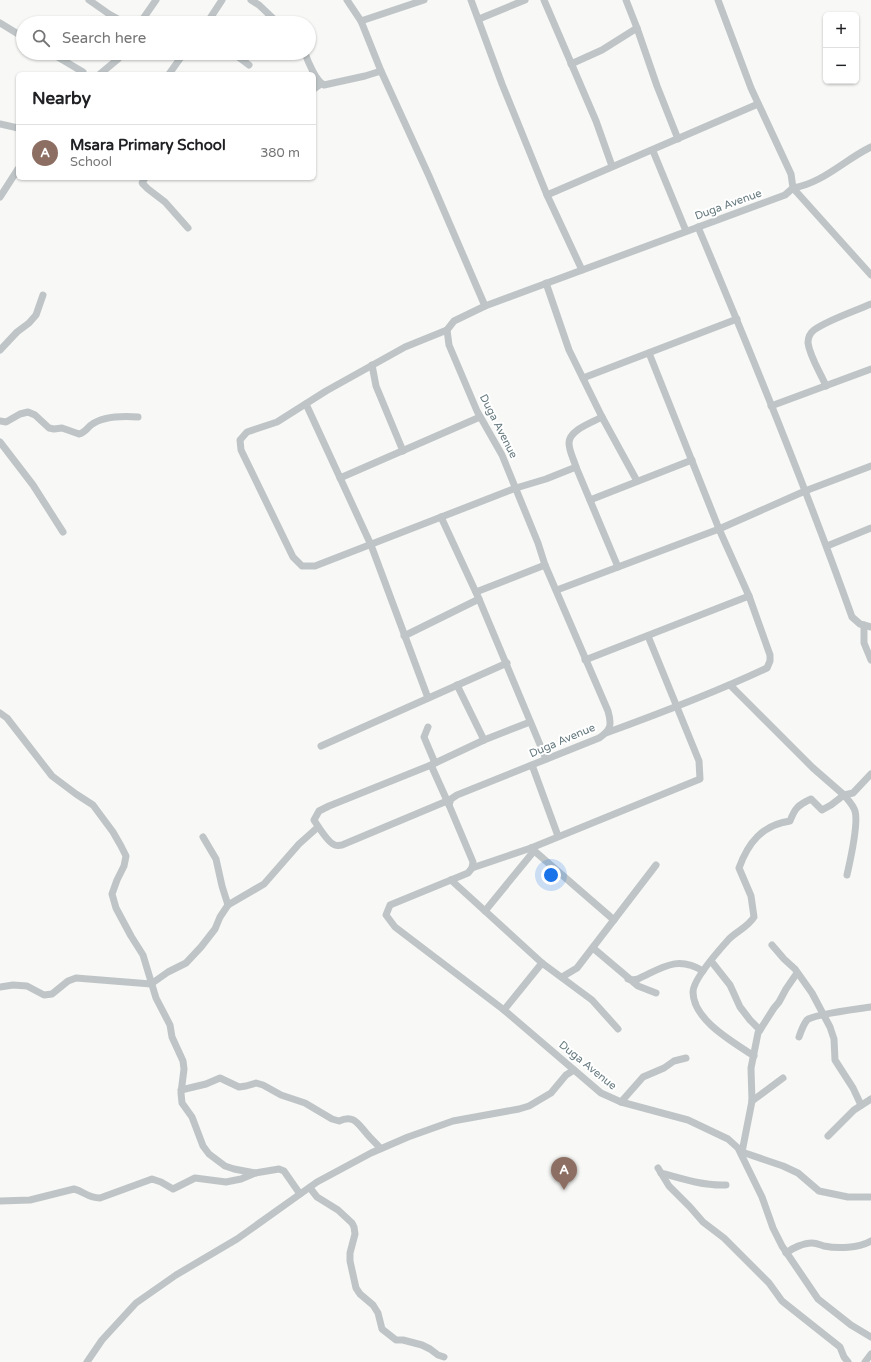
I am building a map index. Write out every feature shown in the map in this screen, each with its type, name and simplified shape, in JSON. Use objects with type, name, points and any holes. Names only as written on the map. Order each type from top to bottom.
[{"type":"street","points":[[89,0],[113,16]]},
{"type":"street","points":[[145,16],[156,0]]},
{"type":"street","points":[[212,16],[222,0]]},
{"type":"street","points":[[250,0],[261,3],[272,16]]},
{"type":"street","points":[[347,0],[361,22],[381,71],[429,176],[485,306]]},
{"type":"street","points":[[361,22],[424,0]]},
{"type":"street","points":[[471,0],[502,84],[546,195],[582,270]]},
{"type":"street","points":[[479,19],[525,0]]},
{"type":"street","points":[[544,0],[596,121],[612,166]]},
{"type":"street","points":[[626,0],[656,86],[678,139]]},
{"type":"street","points":[[718,0],[758,104],[791,174],[793,188],[871,275]]},
{"type":"street","points":[[0,23],[16,33]]},
{"type":"street","points":[[572,64],[602,50],[637,28]]},
{"type":"street","points":[[62,60],[81,72]]},
{"type":"street","points":[[102,72],[117,60]]},
{"type":"street","points":[[170,72],[179,60]]},
{"type":"street","points":[[243,60],[249,65]]},
{"type":"street","points":[[308,60],[314,72]]},
{"type":"street","points":[[316,88],[321,84],[328,85],[375,74],[381,71]]},
{"type":"street","points":[[316,76],[321,84]]},
{"type":"street","points":[[546,195],[612,166],[653,151],[758,104]]},
{"type":"street","points":[[0,124],[16,128]]},
{"type":"street","name":"Duga Avenue","points":[[318,827],[335,845],[342,845],[448,803],[457,795],[599,738],[610,728],[608,712],[545,565],[538,543],[516,488],[502,455],[480,417],[449,344],[447,330],[454,321],[485,306],[501,302],[582,270],[785,195],[793,188],[803,186],[818,179],[871,147]]},
{"type":"street","points":[[653,151],[686,231]]},
{"type":"street","points":[[0,197],[16,172]]},
{"type":"street","points":[[144,180],[142,183],[165,202],[188,228]]},
{"type":"street","points":[[698,227],[737,319],[827,546],[852,617],[860,624],[868,626],[864,643],[871,660]]},
{"type":"street","points":[[546,284],[569,350],[602,417],[637,481]]},
{"type":"street","points":[[0,350],[17,332],[33,319],[40,308],[43,295]]},
{"type":"street","points":[[826,386],[810,351],[808,342],[809,335],[814,330],[871,304]]},
{"type":"street","points":[[583,378],[737,319]]},
{"type":"street","points":[[447,330],[405,347],[326,391],[277,422],[246,432],[240,440],[241,450],[293,557],[302,566],[315,566],[516,488],[546,479],[576,467]]},
{"type":"street","points":[[606,733],[677,707],[730,685],[767,668],[770,661],[770,655],[749,596],[719,529],[649,353]]},
{"type":"street","points":[[372,365],[376,386],[403,451]]},
{"type":"street","points":[[771,406],[871,369]]},
{"type":"street","points":[[306,404],[371,544],[428,698]]},
{"type":"street","points":[[0,421],[6,422],[20,414],[28,412],[35,414],[49,428],[62,428],[79,434],[84,432],[92,424],[108,418],[126,416],[138,417]]},
{"type":"street","points":[[340,478],[480,417]]},
{"type":"street","points":[[602,417],[582,427],[573,434],[569,443],[576,467],[618,567]]},
{"type":"street","points":[[0,442],[32,485],[63,532]]},
{"type":"street","points":[[590,500],[692,460]]},
{"type":"street","points":[[557,590],[719,529],[805,491],[871,466]]},
{"type":"street","points":[[442,517],[507,663],[546,758]]},
{"type":"street","points":[[827,546],[871,528]]},
{"type":"street","points":[[404,636],[478,596],[545,565]]},
{"type":"street","points":[[585,660],[749,596]]},
{"type":"street","points":[[648,636],[677,707]]},
{"type":"street","points":[[321,746],[507,663]]},
{"type":"street","points":[[457,685],[484,740]]},
{"type":"street","points":[[730,685],[813,768],[844,795],[853,806],[855,813],[854,838],[847,875]]},
{"type":"street","name":"Duga Avenue","points":[[677,707],[699,761],[700,779],[558,836],[533,849],[472,868],[468,873],[390,905],[386,915],[395,927],[504,1010],[601,1093],[621,1102],[688,1120],[728,1139],[740,1150],[762,1197],[773,1228],[786,1252],[818,1299],[851,1326],[871,1337]]},
{"type":"street","points":[[0,713],[7,718],[52,776],[93,805],[113,832],[121,846],[126,856],[124,866],[112,894],[116,908],[131,936],[144,955],[151,984],[160,1008],[170,1026],[172,1037],[183,1061],[182,1102],[192,1117],[201,1142],[208,1154],[225,1166],[255,1173]]},
{"type":"street","points":[[0,987],[13,985],[27,986],[44,995],[52,994],[68,981],[76,978],[151,984],[168,972],[186,963],[215,929],[220,917],[228,905],[264,884],[299,844],[318,827],[314,820],[319,811],[433,764],[484,740],[530,722]]},
{"type":"street","points":[[428,727],[424,737],[448,803],[473,862],[472,868]]},
{"type":"street","points":[[532,765],[558,836]]},
{"type":"street","points":[[754,1056],[716,1030],[703,1017],[697,1007],[693,992],[695,985],[703,971],[711,961],[731,938],[754,918],[751,896],[739,868],[742,858],[758,834],[779,823],[790,821],[794,811],[800,804],[811,799],[822,810],[844,795],[853,793],[871,774]]},
{"type":"street","points":[[203,837],[216,859],[228,905]]},
{"type":"street","points":[[485,911],[533,849],[614,920]]},
{"type":"street","points":[[562,977],[577,968],[656,865]]},
{"type":"street","points":[[451,880],[542,963],[592,1000],[618,1029]]},
{"type":"street","points":[[772,945],[797,973],[812,993],[830,1027],[834,1039],[835,1060],[853,1088],[861,1105]]},
{"type":"street","points":[[593,948],[628,979],[638,986],[656,993]]},
{"type":"street","points":[[711,961],[730,985],[740,1007],[760,1030]]},
{"type":"street","points":[[504,1010],[542,963]]},
{"type":"street","points":[[628,979],[638,979],[672,963],[696,967],[703,971]]},
{"type":"street","points":[[797,973],[758,1033],[751,1068],[752,1101],[740,1150],[798,1173],[819,1190],[848,1197],[871,1197]]},
{"type":"street","points":[[800,1037],[807,1021],[811,1018],[832,1012],[843,1012],[871,1007]]},
{"type":"street","points":[[621,1102],[643,1077],[686,1058]]},
{"type":"street","points":[[87,1362],[102,1340],[136,1303],[176,1275],[237,1239],[317,1182],[380,1148],[408,1137],[454,1121],[529,1106],[550,1093],[566,1075],[574,1070]]},
{"type":"street","points":[[182,1090],[206,1084],[220,1078],[238,1087],[256,1083],[263,1085],[286,1097],[306,1103],[332,1119],[339,1121],[345,1118],[350,1118],[356,1121],[380,1148]]},
{"type":"street","points":[[752,1101],[783,1078]]},
{"type":"street","points":[[828,1136],[854,1110],[871,1099]]},
{"type":"street","points":[[0,1201],[30,1200],[74,1189],[91,1198],[100,1198],[152,1179],[173,1188],[195,1178],[226,1182],[241,1179],[255,1173],[279,1168],[284,1171],[300,1194]]},
{"type":"street","points":[[726,1185],[717,1186],[706,1184],[660,1171],[669,1186],[690,1207],[702,1222],[724,1238],[769,1283],[782,1301],[840,1347],[848,1362]]},
{"type":"street","points":[[310,1188],[317,1197],[338,1210],[352,1223],[355,1234],[350,1253],[350,1261],[356,1288],[360,1294],[373,1305],[378,1313],[382,1329],[396,1340],[403,1340],[422,1345],[438,1355],[444,1356]]},
{"type":"street","points":[[786,1252],[814,1243],[824,1246],[841,1247],[871,1241]]},
{"type":"street","points":[[865,1362],[871,1354]]},
{"type":"place","name":"Msara Primary School","points":[[564,1190]]}]
